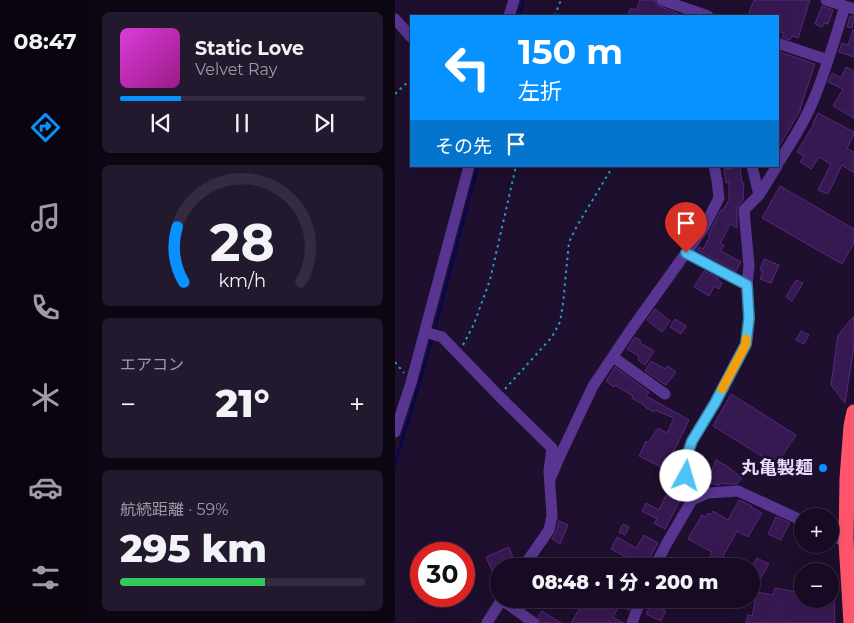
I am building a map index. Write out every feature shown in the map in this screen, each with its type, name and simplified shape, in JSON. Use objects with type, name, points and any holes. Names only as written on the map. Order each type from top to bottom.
[{"type":"highway","points":[[851,623],[847,479],[853,422]]},
{"type":"street","points":[[509,15],[514,0]]},
{"type":"street","points":[[662,0],[685,13],[700,15]]},
{"type":"street","points":[[779,163],[799,131],[813,101],[849,7],[826,0]]},
{"type":"street","points":[[395,19],[410,36]]},
{"type":"street","points":[[779,44],[828,60]]},
{"type":"street","points":[[395,432],[427,332],[469,167]]},
{"type":"street","points":[[550,479],[593,386],[703,229],[719,198],[714,167]]},
{"type":"street","points":[[752,167],[759,195]]},
{"type":"street","points":[[692,500],[684,464],[692,441],[715,403],[746,344],[749,318],[747,285],[749,266],[744,210],[759,195],[776,167]]},
{"type":"street","points":[[686,253],[747,285]]},
{"type":"street","points":[[427,332],[443,337],[552,448],[549,471],[552,516],[549,530],[530,558]]},
{"type":"street","points":[[613,357],[665,394]]},
{"type":"street","points":[[659,558],[692,500],[708,493],[738,491],[794,517]]},
{"type":"street","points":[[487,623],[496,608]]},
{"type":"street","points":[[514,608],[534,623]]},
{"type":"street","points":[[632,623],[638,608]]},
{"type":"path","points":[[555,15],[562,0]]},
{"type":"path","points":[[395,94],[410,80]]},
{"type":"path","points":[[458,354],[474,324],[490,280],[516,167]]},
{"type":"path","points":[[499,396],[552,337],[560,322],[569,242],[612,167]]},
{"type":"building","points":[[640,0],[655,0],[657,5],[679,14],[628,15],[631,8],[636,10]]},
{"type":"building","points":[[754,0],[810,0],[798,38],[792,36],[790,40],[782,37],[784,33],[779,32],[779,15],[748,15]]},
{"type":"building","points":[[822,6],[833,10],[828,24],[824,23],[822,27],[815,24]]},
{"type":"building","points":[[850,16],[854,16],[852,28],[847,27]]},
{"type":"building","points":[[853,30],[854,57],[839,52],[842,43],[848,45]]},
{"type":"building","points":[[779,52],[815,64],[801,109],[779,147]]},
{"type":"building","points":[[846,67],[854,71],[854,118],[833,106],[843,89],[828,82],[832,73],[841,78]]},
{"type":"building","points":[[818,113],[854,132],[847,149],[854,152],[854,173],[842,165],[828,194],[818,190],[831,164],[819,157],[811,169],[800,162],[804,156],[797,152],[814,124]]},
{"type":"building","points":[[740,167],[742,183],[744,183],[743,200],[737,208],[737,228],[730,224],[720,244],[724,245],[721,251],[741,262],[736,271],[697,250],[699,247],[703,249],[721,210],[723,210],[729,200],[729,182],[726,183],[724,169]]},
{"type":"building","points":[[780,186],[854,229],[854,243],[842,264],[762,218]]},
{"type":"building","points":[[764,259],[779,265],[771,283],[760,279],[763,271],[760,270]]},
{"type":"building","points":[[704,271],[718,278],[722,283],[719,289],[714,286],[709,296],[694,287]]},
{"type":"building","points":[[796,280],[803,283],[792,301],[786,297]]},
{"type":"building","points":[[655,309],[670,321],[662,332],[647,320]]},
{"type":"building","points":[[854,316],[854,346],[845,403],[831,385],[838,335]]},
{"type":"building","points":[[675,319],[686,326],[681,334],[670,327]]},
{"type":"building","points":[[801,331],[809,335],[804,344],[796,340]]},
{"type":"building","points":[[635,337],[641,341],[640,343],[654,351],[645,365],[638,360],[639,356],[627,349]]},
{"type":"building","points":[[651,361],[665,369],[668,366],[676,372],[666,385],[645,371]]},
{"type":"building","points":[[615,367],[649,392],[646,396],[689,420],[673,453],[676,454],[671,463],[677,465],[677,475],[639,456],[646,441],[648,443],[658,428],[667,433],[674,418],[655,410],[654,412],[632,398],[633,396],[606,381]]},
{"type":"building","points":[[731,394],[796,435],[776,465],[713,426]]},
{"type":"building","points":[[716,460],[742,478],[737,484],[721,483],[716,485],[709,482],[706,486],[696,488],[694,476],[696,472],[708,479]]},
{"type":"building","points":[[671,485],[681,490],[683,495],[665,529],[654,523],[657,519],[642,511],[646,503],[659,510]]},
{"type":"building","points":[[739,500],[762,513],[748,537],[737,531],[723,556],[726,558],[709,558],[712,552],[688,539],[702,515],[705,517],[708,513],[711,515],[713,511],[728,520]]},
{"type":"building","points":[[776,517],[790,523],[781,540],[768,534]]},
{"type":"building","points":[[559,521],[568,525],[560,544],[552,539]]},
{"type":"building","points":[[623,524],[629,527],[625,535],[619,532]]},
{"type":"building","points":[[644,535],[658,543],[650,558],[627,558],[611,549],[617,537],[636,548]]},
{"type":"building","points":[[509,547],[513,558],[490,558],[490,566],[486,557]]},
{"type":"building","points":[[760,560],[769,564],[760,580]]},
{"type":"building","points":[[775,588],[794,591],[794,608],[834,608],[835,623],[746,623],[748,615],[752,616],[754,608],[760,608],[760,593],[773,595]]},
{"type":"building","points":[[580,608],[618,608],[613,617],[624,623],[571,623]]},
{"type":"building","points":[[649,608],[660,608],[666,611],[661,621],[646,614]]},
{"type":"building","points":[[542,611],[561,623],[541,623],[538,617]]},
{"type":"waterway","points":[[520,15],[524,0]]},
{"type":"waterway","points":[[434,332],[478,167]]},
{"type":"waterway","points":[[395,464],[433,337]]},
{"type":"slow traffic","points":[[722,389],[746,344],[746,339]]},
{"type":"place","name":"丸亀製麺","points":[[823,468]]},
{"type":"route","points":[[686,253],[747,285],[749,318],[746,344],[715,403],[692,441],[684,464],[686,476]]}]
